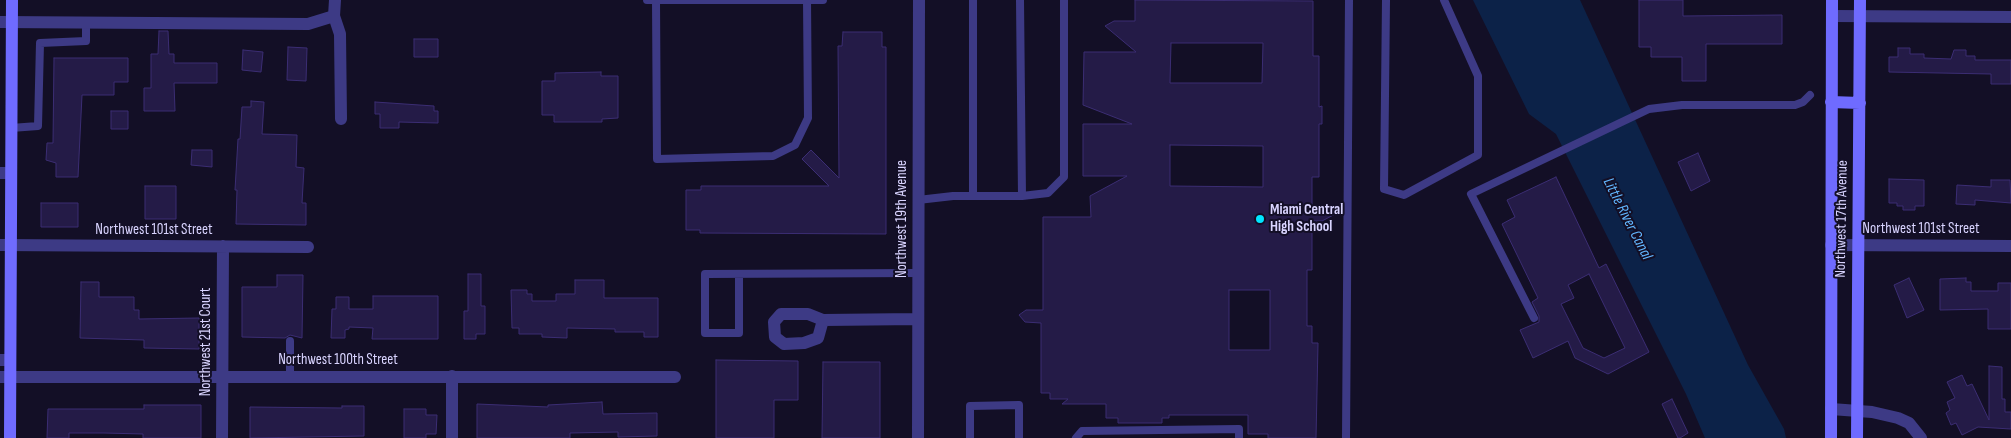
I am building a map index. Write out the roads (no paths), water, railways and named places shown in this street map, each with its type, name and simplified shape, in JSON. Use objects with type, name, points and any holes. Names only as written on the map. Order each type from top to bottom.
[{"type":"main road","points":[[10,438],[5,377],[6,173],[11,128],[6,22],[12,0]]},
{"type":"main road","name":"Northwest 17th Avenue","points":[[1831,438],[1832,0]]},
{"type":"main road","name":"Northwest 17th Avenue","points":[[1858,438],[1860,0]]},
{"type":"main road","points":[[1831,102],[1860,103]]},
{"type":"street","points":[[334,0],[334,16],[340,34],[341,119]]},
{"type":"street","name":"Northwest 19th Avenue","points":[[918,438],[919,0]]},
{"type":"street","points":[[6,22],[308,24],[334,16]]},
{"type":"street","points":[[1832,16],[2011,17]]},
{"type":"street","name":"Northwest 101st Street","points":[[5,245],[308,247]]},
{"type":"street","name":"Northwest 101st Street","points":[[1831,245],[2011,246]]},
{"type":"street","name":"Northwest 21st Court","points":[[222,438],[223,246]]},
{"type":"street","points":[[823,320],[918,318]]},
{"type":"street","points":[[452,376],[452,438]]},
{"type":"street","name":"Northwest 100th Street","points":[[5,377],[676,377]]},
{"type":"street","points":[[1831,409],[1858,410],[1898,418],[1909,423],[1921,438]]},
{"type":"lane","points":[[647,0],[823,0]]},
{"type":"lane","points":[[656,0],[657,159],[773,156],[795,145],[808,118],[807,0]]},
{"type":"lane","points":[[973,0],[973,196]]},
{"type":"lane","points":[[1020,0],[1022,196]]},
{"type":"lane","points":[[918,200],[954,196],[1022,196],[1048,193],[1064,177],[1064,0]]},
{"type":"lane","points":[[1346,438],[1349,0]]},
{"type":"lane","points":[[1386,0],[1384,189],[1404,195],[1478,155],[1478,76],[1444,0]]},
{"type":"lane","points":[[11,128],[38,126],[40,43],[86,41],[86,24]]},
{"type":"lane","points":[[1534,318],[1471,194],[1649,109],[1682,105],[1795,105],[1803,102],[1810,95]]},
{"type":"lane","points":[[739,274],[739,333],[705,333],[705,274],[918,273]]},
{"type":"lane","points":[[290,341],[290,376]]},
{"type":"lane","points":[[970,438],[970,406],[1019,405],[1019,438]]},
{"type":"lane","points":[[1076,438],[1082,432],[1239,429],[1239,438]]},
{"type":"water","name":"Little River Canal","points":[[1473,0],[1580,0],[1748,365],[1784,429],[1786,438],[1705,438],[1686,394],[1556,134],[1529,114]]},
{"type":"place","name":"Miami Central High School","points":[[1260,219]]}]
